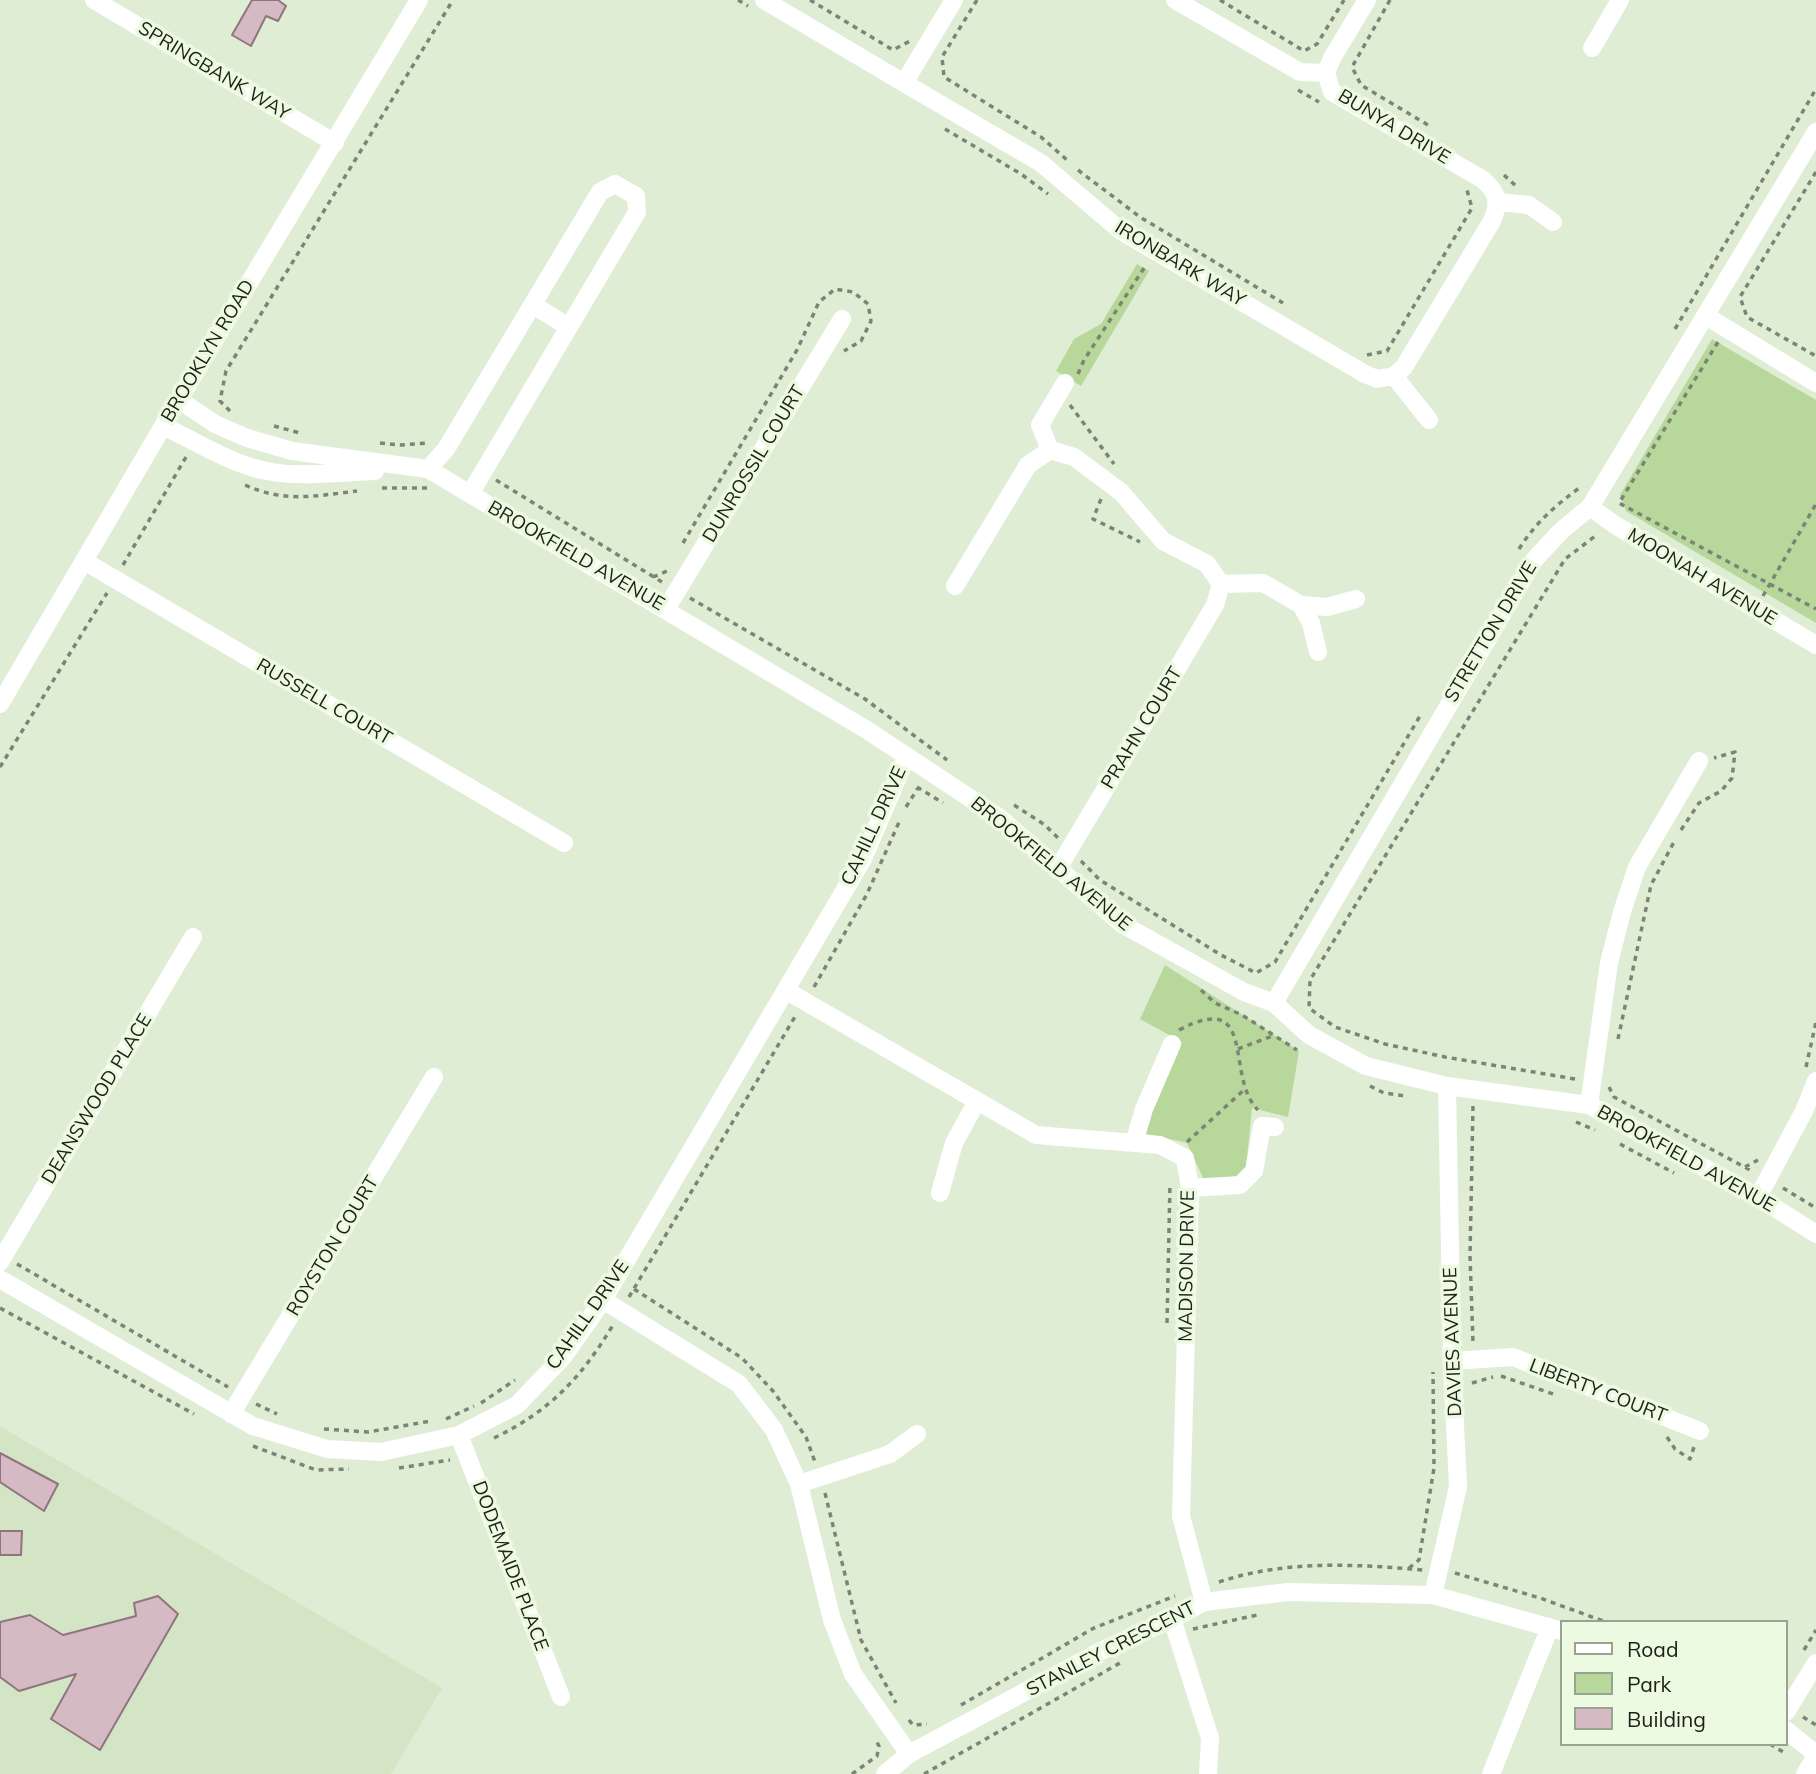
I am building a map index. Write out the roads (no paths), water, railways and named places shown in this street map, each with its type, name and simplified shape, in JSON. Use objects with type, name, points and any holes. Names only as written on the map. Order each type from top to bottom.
[{"type":"street","name":"SPRINGBANK WAY","points":[[93,0],[335,143]]},
{"type":"street","name":"BROOKLYN ROAD","points":[[0,704],[163,426],[419,0]]},
{"type":"street","points":[[904,83],[954,0]]},
{"type":"street","points":[[1175,0],[1300,72],[1326,73]]},
{"type":"street","name":"BUNYA DRIVE","points":[[1367,0],[1332,58],[1326,73],[1332,92],[1482,179],[1507,202],[1537,209],[1553,222]]},
{"type":"street","points":[[1592,48],[1620,0]]},
{"type":"street","name":"IRONBARK WAY","points":[[757,4],[904,83],[1041,163],[1121,231],[1365,373],[1377,379],[1394,376]]},
{"type":"street","name":"STRETTON DRIVE","points":[[1274,1003],[1534,560],[1561,531],[1590,507],[1816,132]]},
{"type":"street","points":[[163,426],[240,464],[268,472],[296,474],[428,469],[446,449],[600,192],[615,184],[636,196],[638,212],[470,494]]},
{"type":"street","points":[[1429,420],[1394,376],[1409,358],[1492,221],[1507,202]]},
{"type":"street","points":[[533,305],[569,327]]},
{"type":"street","points":[[1706,316],[1816,383]]},
{"type":"street","name":"DUNROSSIL COURT","points":[[666,609],[842,318]]},
{"type":"street","points":[[1050,450],[1040,425],[1069,388]]},
{"type":"street","name":"BROOKFIELD AVENUE","points":[[179,400],[215,424],[247,438],[292,451],[428,469],[867,730],[1000,818],[1122,924],[1244,992],[1274,1003],[1309,1035],[1366,1066],[1447,1086],[1589,1105],[1758,1197],[1816,1234]]},
{"type":"street","points":[[240,464],[247,438]]},
{"type":"street","points":[[1050,450],[1074,457],[1121,492],[1163,541],[1207,564],[1221,583],[1263,583],[1301,605],[1327,607],[1356,599]]},
{"type":"street","points":[[955,586],[1028,465],[1050,450]]},
{"type":"street","name":"MOONAH AVENUE","points":[[1590,507],[1615,525],[1816,645]]},
{"type":"street","name":"RUSSELL COURT","points":[[84,561],[564,843]]},
{"type":"street","name":"PRAHN COURT","points":[[1057,870],[1215,605],[1221,583]]},
{"type":"street","points":[[1301,605],[1311,622],[1318,652]]},
{"type":"street","name":"CAHILL DRIVE","points":[[0,1279],[253,1426],[327,1449],[381,1452],[463,1444],[517,1405],[563,1357],[603,1300],[863,859],[906,758]]},
{"type":"street","points":[[1589,1105],[1609,963],[1622,912],[1637,867],[1699,761]]},
{"type":"street","name":"DEANSWOOD PLACE","points":[[2,1259],[193,937]]},
{"type":"street","points":[[786,991],[1036,1135],[1134,1143],[1144,1109],[1172,1044]]},
{"type":"street","name":"ROYSTON COURT","points":[[231,1414],[434,1076]]},
{"type":"street","points":[[1758,1197],[1804,1111],[1816,1081]]},
{"type":"street","name":"DAVIES AVENUE","points":[[1433,1595],[1458,1487],[1452,1361],[1447,1086]]},
{"type":"street","points":[[940,1193],[954,1143],[977,1101]]},
{"type":"street","points":[[1190,1188],[1240,1185],[1254,1171],[1262,1126],[1275,1127]]},
{"type":"street","name":"MADISON DRIVE","points":[[1134,1143],[1160,1145],[1185,1158],[1190,1188],[1181,1516],[1202,1595]]},
{"type":"street","points":[[603,1300],[621,1319],[739,1384],[774,1430],[799,1484],[832,1620],[853,1674],[909,1754]]},
{"type":"street","name":"LIBERTY COURT","points":[[1452,1361],[1513,1357],[1700,1431]]},
{"type":"street","points":[[799,1484],[890,1454],[917,1434]]},
{"type":"street","name":"DODEMAIDE PLACE","points":[[463,1444],[561,1697]]},
{"type":"street","name":"STANLEY CRESCENT","points":[[885,1774],[909,1754],[1101,1651],[1175,1627],[1202,1595],[1288,1592],[1433,1595],[1556,1629]]},
{"type":"street","points":[[1175,1627],[1210,1738],[1208,1774]]},
{"type":"street","points":[[1491,1774],[1556,1629]]},
{"type":"street","points":[[1788,1709],[1816,1663]]},
{"type":"street","points":[[1788,1732],[1816,1755],[1805,1774]]}]
